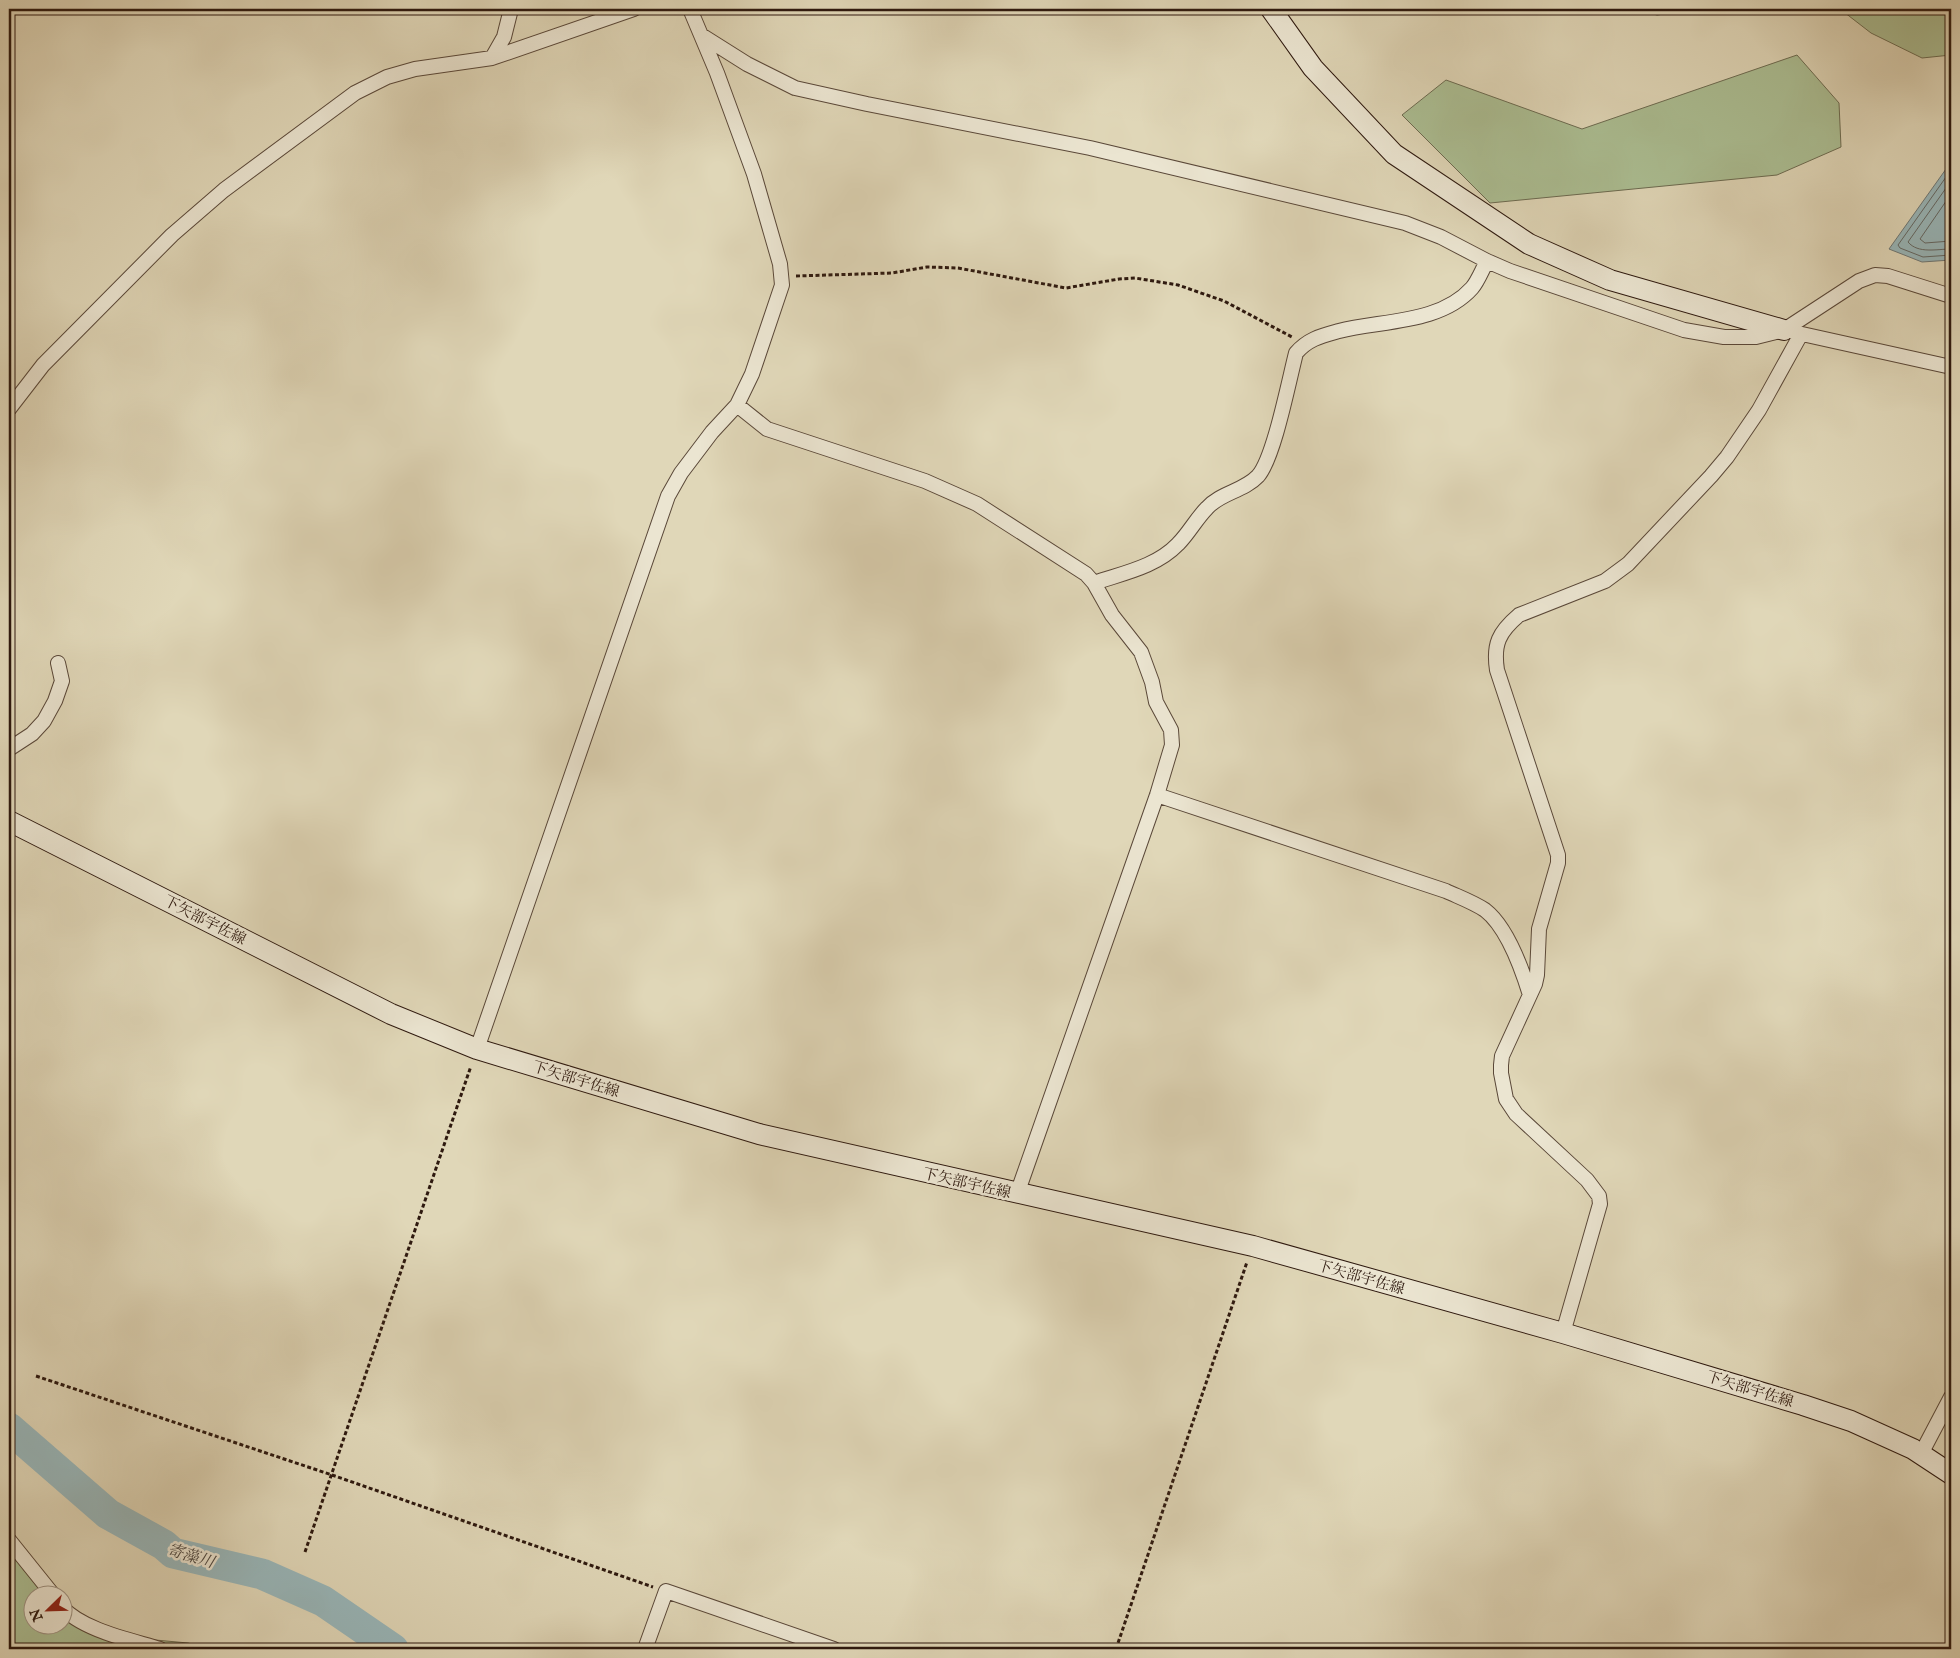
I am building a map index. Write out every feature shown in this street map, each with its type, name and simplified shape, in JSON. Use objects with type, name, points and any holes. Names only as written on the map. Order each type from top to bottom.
[{"type":"main road","points":[[1271,9],[1313,68],[1394,154],[1529,244],[1610,280],[1793,332]]},
{"type":"main road","name":"下矢部宇佐線","points":[[9,821],[391,1014],[477,1049],[759,1134],[1253,1246],[1563,1333],[1804,1405],[1850,1421],[1921,1454],[1951,1474]]},
{"type":"street","points":[[492,58],[504,37],[511,9]]},
{"type":"street","points":[[9,409],[43,365],[172,235],[224,190],[348,99],[387,77],[415,68],[492,58],[634,9]]},
{"type":"street","points":[[477,1049],[668,496],[686,466],[712,432],[737,405],[755,365],[782,285],[782,276],[752,166],[738,125],[690,9]]},
{"type":"street","points":[[701,35],[747,64],[794,88],[858,103],[1090,148],[1406,223],[1440,237],[1510,271],[1684,330],[1724,337],[1756,337],[1793,332],[1951,367]]},
{"type":"street","points":[[1094,583],[1151,564],[1165,556],[1178,544],[1208,507],[1259,476],[1269,456],[1296,353],[1304,343],[1317,336],[1353,328],[1412,319],[1456,302],[1472,288],[1487,261]]},
{"type":"street","points":[[1563,1333],[1600,1204],[1599,1196],[1591,1183],[1516,1114],[1506,1099],[1501,1074],[1502,1056],[1538,975],[1539,929],[1558,863],[1558,854],[1497,670],[1494,654],[1497,643],[1509,623],[1519,614],[1605,581],[1628,564],[1727,457],[1760,410],[1793,332],[1859,281],[1875,275],[1888,276],[1951,296]]},
{"type":"street","points":[[737,405],[767,429],[910,476],[959,495],[977,504],[1074,565],[1094,583],[1112,615],[1141,652],[1156,702],[1171,730],[1172,745],[1157,795],[1017,1194]]},
{"type":"street","points":[[9,749],[32,734],[44,721],[55,701],[62,681],[58,664]]},
{"type":"street","points":[[1157,795],[1468,900],[1486,911],[1499,927],[1520,962],[1530,995]]},
{"type":"street","points":[[1921,1454],[1951,1397]]},
{"type":"street","points":[[9,1540],[46,1586]]},
{"type":"street","points":[[645,1649],[666,1591],[834,1649]]},
{"type":"street","points":[[72,1615],[78,1620],[103,1631],[160,1649]]},
{"type":"path","points":[[782,276],[892,273],[927,267],[958,268],[1066,288],[1135,278],[1178,285],[1224,301],[1304,343]]},
{"type":"path","points":[[306,1552],[477,1049]]},
{"type":"path","points":[[1116,1649],[1253,1246]]},
{"type":"path","points":[[36,1376],[332,1475],[666,1591]]},
{"type":"green space","points":[[1636,9],[1699,9],[1657,15]]},
{"type":"green space","points":[[1840,9],[1951,9],[1951,55],[1922,58],[1871,33]]},
{"type":"green space","points":[[1797,55],[1839,103],[1841,147],[1777,175],[1490,203],[1402,115],[1446,80],[1582,129]]},
{"type":"green space","points":[[9,1537],[23,1553],[40,1586],[22,1586],[22,1636],[72,1636],[72,1621],[90,1634],[188,1643],[210,1649],[9,1649]]},
{"type":"water","points":[[1951,162],[1951,260],[1922,262],[1889,249]]},
{"type":"waterway","name":"寄藻川","points":[[9,1428],[108,1514],[164,1545],[173,1553],[262,1574],[323,1601],[393,1649]]}]
